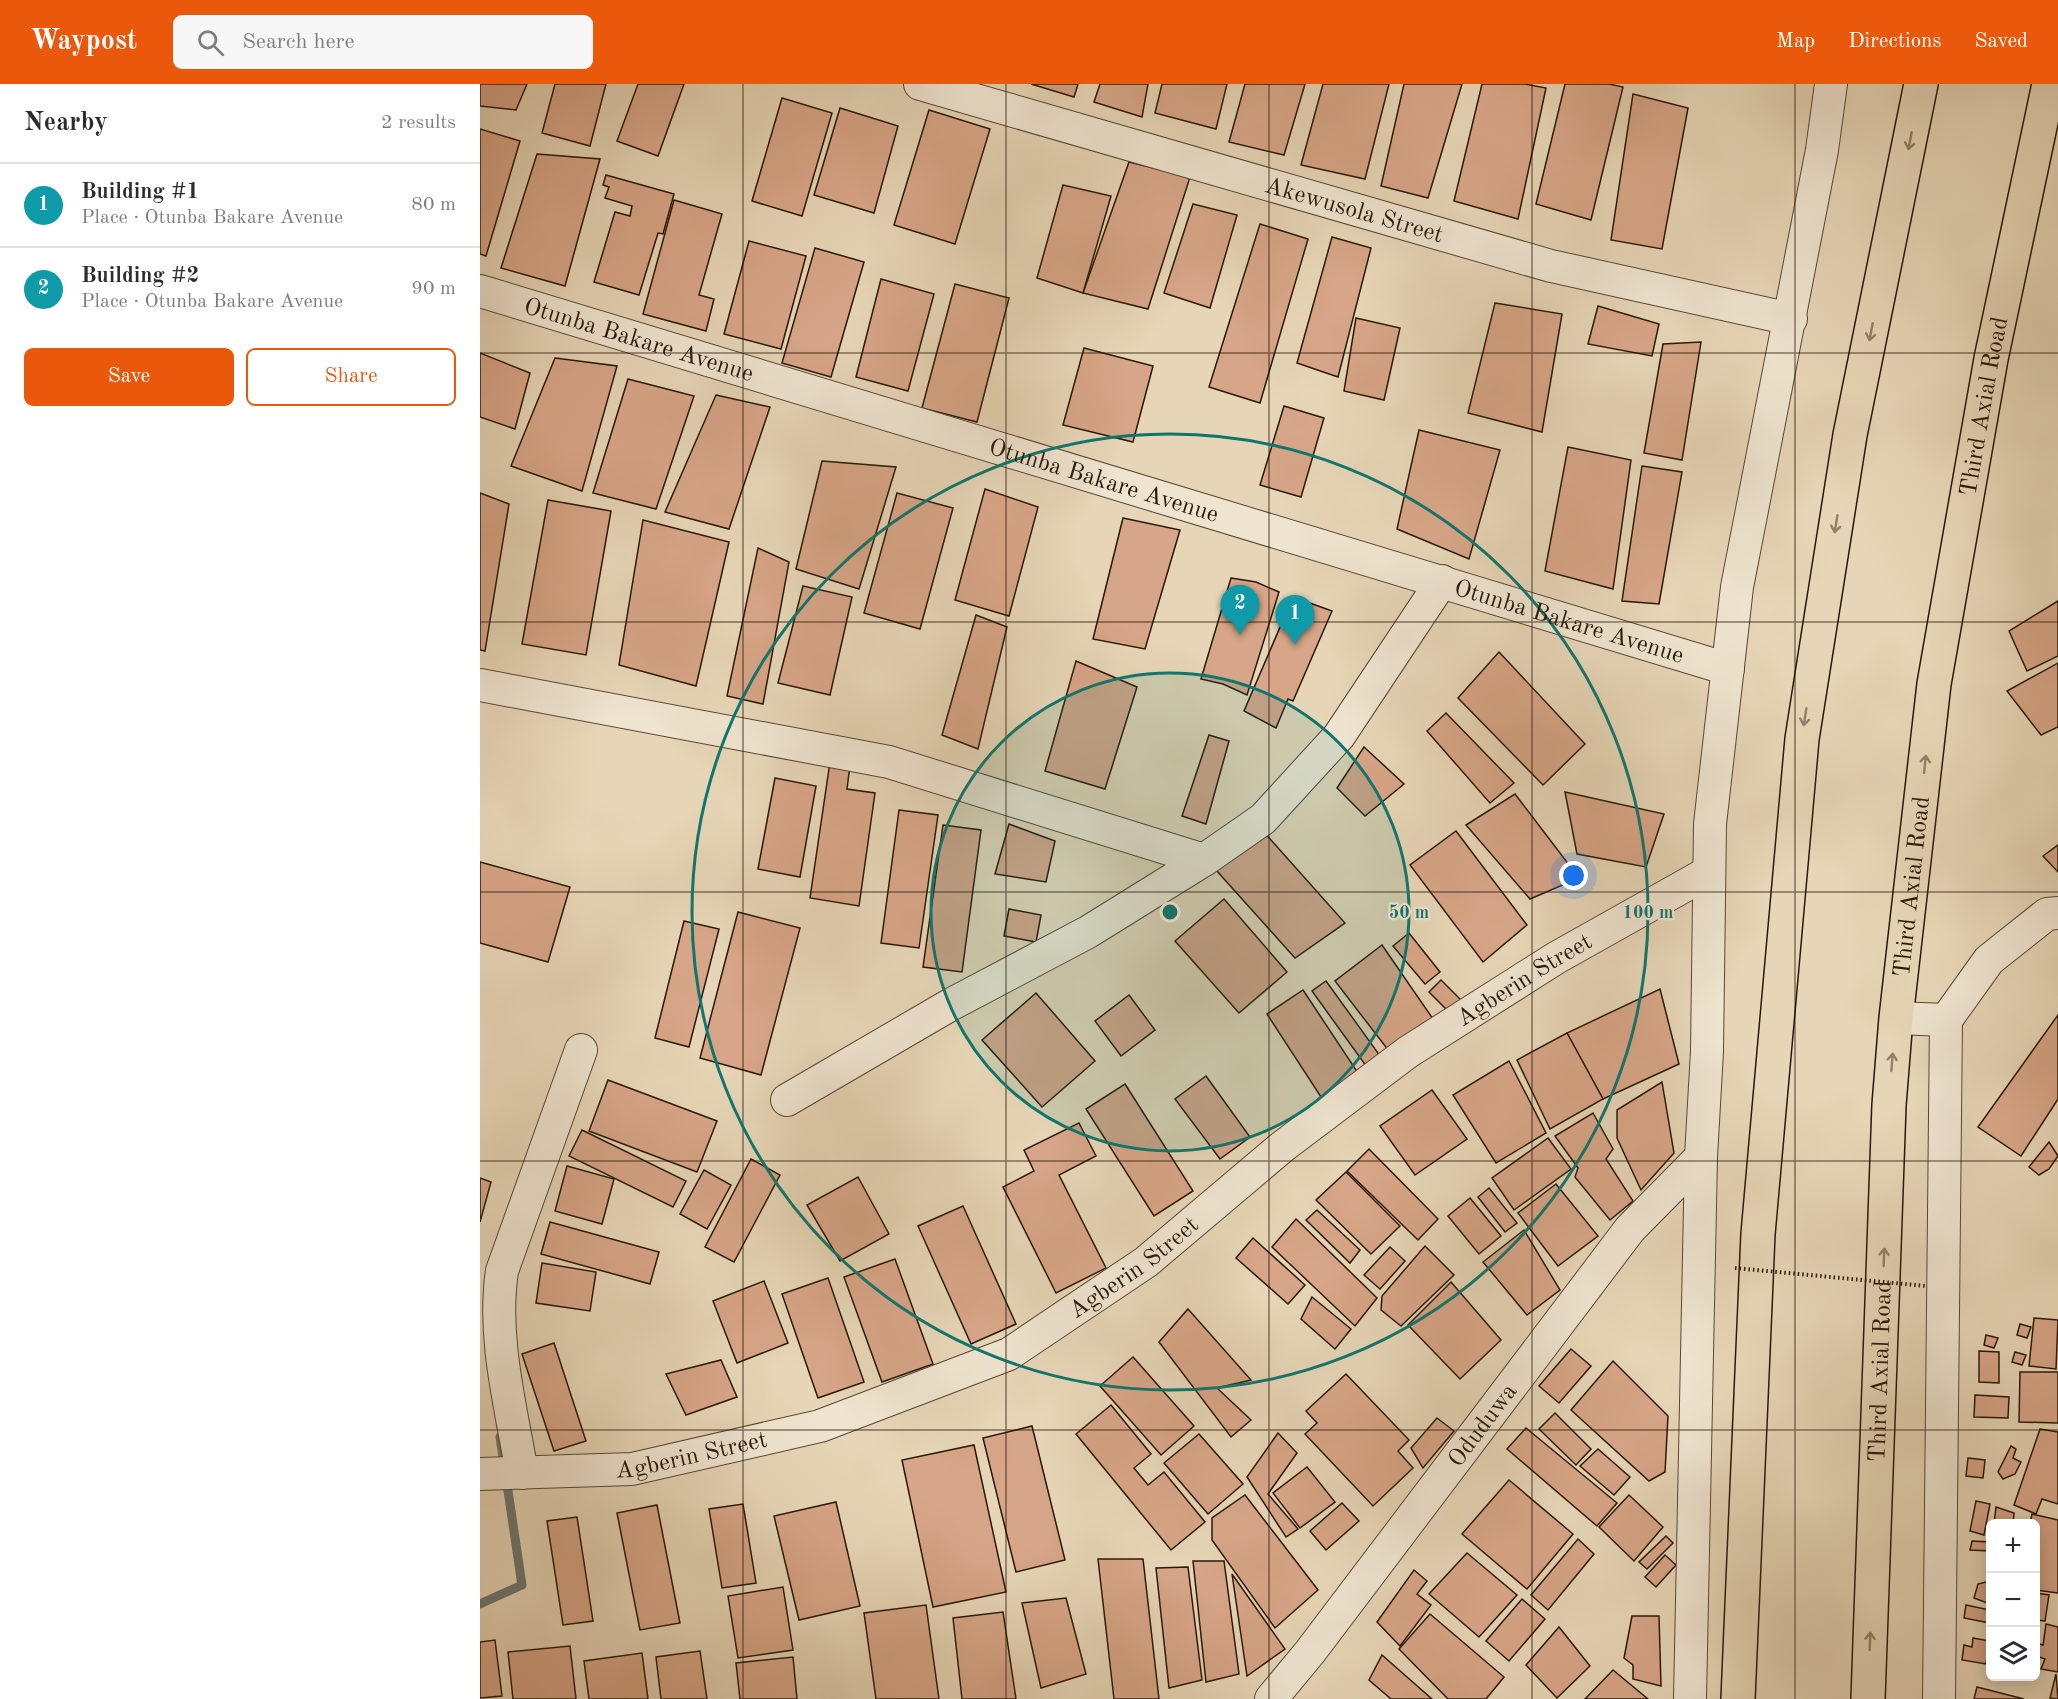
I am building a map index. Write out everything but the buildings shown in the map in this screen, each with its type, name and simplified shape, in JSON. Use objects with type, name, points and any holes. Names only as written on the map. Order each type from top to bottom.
[{"type":"highway","points":[[1738,1699],[1758,1234],[1802,739],[1850,435],[1921,84]]},
{"type":"highway","name":"Third Axial Road","points":[[1868,1699],[1889,1106],[1896,1018],[1934,684],[1991,359],[2049,84]]},
{"type":"street","name":"Akewusola Street","points":[[920,84],[1551,266],[1791,319]]},
{"type":"street","points":[[1690,1699],[1701,1157],[1707,1051],[1710,824],[1737,587],[1791,319],[1822,150],[1831,84]]},
{"type":"street","name":"Otunba Bakare Avenue","points":[[480,291],[1728,669]]},
{"type":"street","points":[[787,1100],[950,1005],[1088,932],[1204,860],[1263,819],[1339,736],[1442,581]]},
{"type":"street","points":[[480,685],[889,762],[1204,860]]},
{"type":"street","name":"Agberin Street","points":[[480,1474],[632,1468],[820,1426],[1009,1354],[1146,1262],[1282,1147],[1408,1052],[1556,958],[1709,872]]},
{"type":"street","points":[[1939,1699],[1946,1020],[1989,960],[2047,914],[2058,913]]},
{"type":"street","points":[[1896,1018],[1946,1020]]},
{"type":"street","points":[[522,1473],[498,1325],[498,1294],[502,1270],[581,1050]]},
{"type":"street","name":"Oduduwa","points":[[1272,1699],[1630,1229],[1701,1157]]},
{"type":"path","points":[[1735,1268],[1926,1286]]},
{"type":"waterway","points":[[480,1604],[522,1585],[500,1437]]},
{"type":"place","name":"Building #2","points":[[1240,635]]},
{"type":"place","name":"Building #1","points":[[1295,645]]}]
